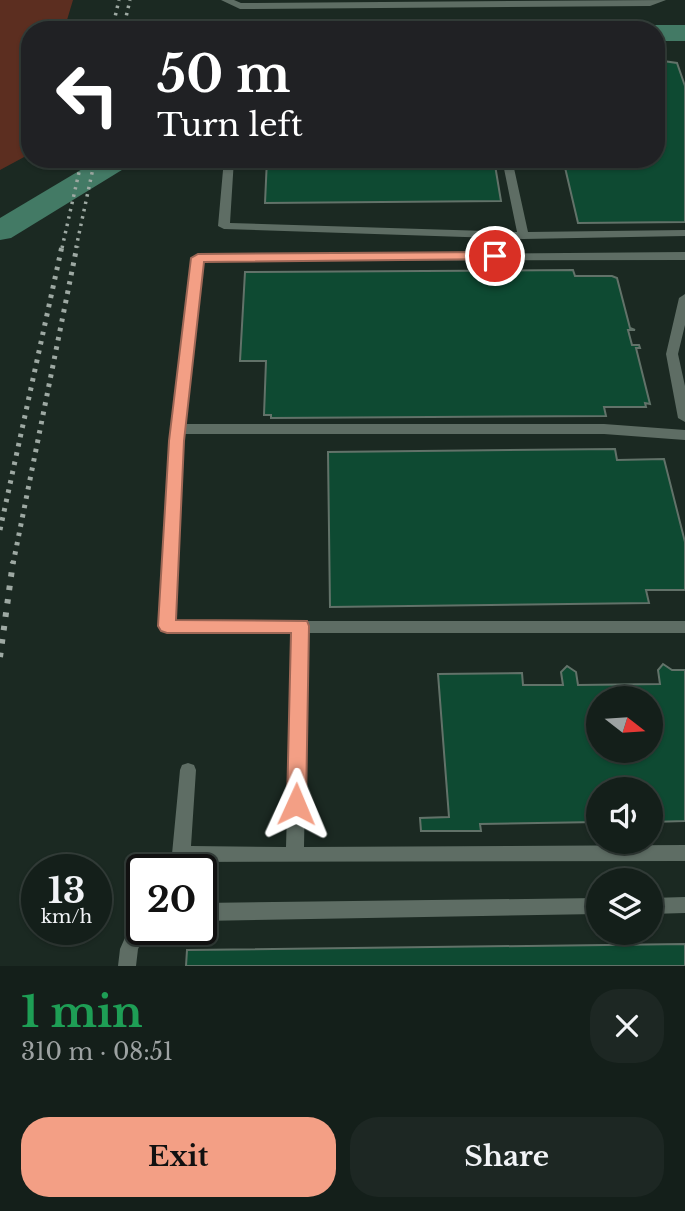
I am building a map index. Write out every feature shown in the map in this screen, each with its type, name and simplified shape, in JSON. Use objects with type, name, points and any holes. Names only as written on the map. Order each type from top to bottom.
[{"type":"street","points":[[665,33],[685,33]]},
{"type":"street","points":[[0,232],[105,168]]},
{"type":"lane","points":[[226,0],[240,6],[650,3],[661,0]]},
{"type":"lane","points":[[228,168],[224,226],[523,236],[685,233]]},
{"type":"lane","points":[[509,168],[523,236]]},
{"type":"lane","points":[[685,256],[198,258],[178,429],[167,626],[685,627]]},
{"type":"lane","points":[[685,299],[671,354],[685,418]]},
{"type":"lane","points":[[178,429],[604,429],[685,435]]},
{"type":"lane","points":[[295,855],[300,626]]},
{"type":"lane","points":[[188,770],[181,854],[685,853]]},
{"type":"lane","points":[[663,906],[685,905]]},
{"type":"lane","points":[[217,912],[586,906]]},
{"type":"lane","points":[[127,966],[131,945]]},
{"type":"shaded area","points":[[0,0],[73,0],[67,21],[21,21],[21,159],[0,170]]},
{"type":"building","points":[[665,61],[677,63],[685,86],[685,222],[578,223],[565,168],[665,168]]},
{"type":"building","points":[[267,168],[496,168],[501,201],[265,203]]},
{"type":"building","points":[[573,270],[575,276],[617,278],[630,328],[635,330],[628,330],[632,345],[639,345],[640,348],[636,348],[650,404],[645,403],[646,407],[604,407],[606,416],[271,418],[271,415],[264,415],[266,361],[240,361],[245,272]]},
{"type":"building","points":[[615,449],[617,460],[664,459],[685,542],[685,590],[646,590],[649,603],[330,607],[328,452]]},
{"type":"building","points":[[663,664],[672,670],[685,670],[685,821],[663,822],[663,777],[586,777],[586,822],[480,824],[481,831],[421,831],[420,818],[449,817],[438,674],[522,673],[523,685],[563,685],[561,672],[567,666],[576,672],[578,685],[660,684],[658,670]]},
{"type":"building","points":[[685,944],[685,966],[186,966],[187,950]]},
{"type":"railway","points":[[114,21],[119,0]]},
{"type":"railway","points":[[125,21],[130,0]]},
{"type":"railway","points":[[62,248],[80,168]]},
{"type":"railway","points":[[76,248],[93,168]]},
{"type":"railway","points":[[0,530],[62,246]]},
{"type":"railway","points":[[13,564],[77,246]]},
{"type":"railway","points":[[0,657],[13,562]]},
{"type":"route","points":[[296,804],[300,626],[167,626],[176,441],[198,258],[495,256]]}]
